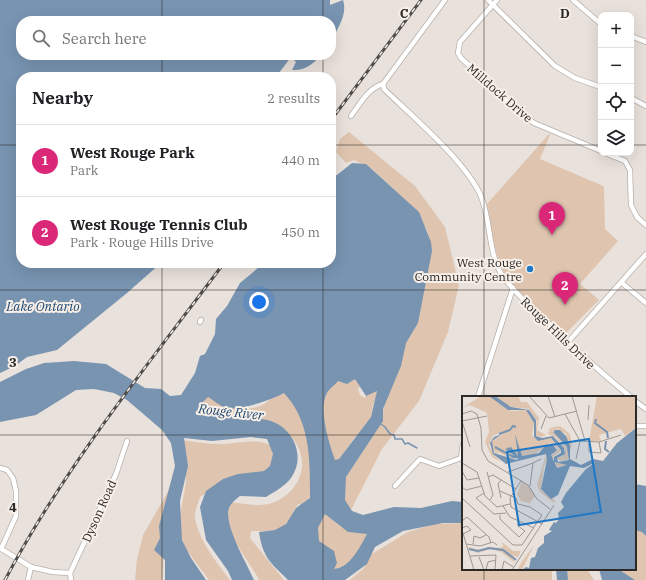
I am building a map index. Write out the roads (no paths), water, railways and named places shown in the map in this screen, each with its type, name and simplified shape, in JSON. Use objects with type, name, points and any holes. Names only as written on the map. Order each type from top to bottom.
[{"type":"street","points":[[351,116],[370,90],[375,86],[383,84],[446,0]]},
{"type":"street","points":[[488,0],[555,66],[575,78],[598,86]]},
{"type":"street","name":"Milldock Drive","points":[[497,0],[460,42],[458,47],[461,58],[534,124],[598,150]]},
{"type":"street","points":[[573,0],[598,21]]},
{"type":"street","points":[[634,37],[645,40]]},
{"type":"street","name":"Rouge Hills Drive","points":[[383,84],[384,89],[450,154],[471,179],[484,205],[497,261],[504,278],[568,342],[598,370],[630,396]]},
{"type":"street","points":[[634,100],[646,106]]},
{"type":"street","points":[[612,156],[625,161],[630,170],[631,205],[637,217],[646,225]]},
{"type":"street","points":[[568,342],[622,283],[646,254]]},
{"type":"street","points":[[622,283],[646,303]]},
{"type":"street","points":[[478,396],[513,288]]},
{"type":"street","points":[[636,401],[646,410]]},
{"type":"street","name":"Dyson Road","points":[[70,573],[116,474],[127,441]]},
{"type":"street","points":[[395,486],[420,460],[439,466],[462,458]]},
{"type":"street","points":[[0,468],[7,470],[13,478],[16,497],[15,520],[1,548],[30,567],[53,572],[70,573],[71,580]]},
{"type":"street","points":[[28,580],[30,567]]},
{"type":"water","name":"Lake Ontario","points":[[0,0],[330,0],[330,5],[343,0],[343,16],[336,32],[336,16],[16,16],[16,60],[289,60],[280,72],[16,72],[16,268],[155,268],[57,350],[27,357],[15,366],[0,373]]},
{"type":"water","name":"Lake Ontario","points":[[294,60],[316,60],[305,68],[292,70],[296,62]]},
{"type":"water","points":[[352,163],[366,164],[419,212],[431,242],[432,251],[418,323],[406,343],[401,366],[383,409],[383,421],[346,477],[345,500],[352,511],[363,515],[394,507],[421,508],[452,501],[462,502],[462,523],[443,523],[403,531],[375,547],[367,564],[345,580],[288,580],[268,559],[263,548],[259,532],[275,530],[286,524],[296,508],[310,498],[309,456],[304,429],[299,416],[293,404],[284,393],[256,404],[240,408],[227,408],[208,397],[199,406],[200,410],[209,414],[257,418],[271,421],[286,430],[295,445],[297,453],[295,470],[286,484],[266,497],[240,496],[230,505],[228,513],[231,529],[254,580],[232,580],[228,571],[206,540],[200,507],[206,491],[223,479],[238,474],[264,471],[270,466],[273,454],[267,439],[251,437],[212,441],[184,438],[188,466],[180,501],[182,540],[191,558],[206,580],[165,580],[165,560],[154,550],[160,538],[159,526],[175,466],[171,443],[162,430],[127,400],[114,393],[94,389],[76,390],[36,415],[0,422],[0,382],[26,369],[44,363],[74,361],[106,364],[145,388],[161,389],[170,396],[181,395],[195,373],[200,356],[205,354],[215,334],[216,319],[227,306],[240,283],[258,268],[336,268],[336,175]],"holes":[[[355,379],[366,396],[377,391],[371,417],[339,459],[335,460],[325,426],[324,417],[325,400],[328,392],[338,381],[347,384]],[[325,514],[348,532],[367,534],[358,551],[350,561],[340,568],[334,569],[337,563],[334,551],[319,541],[318,528]]]},
{"type":"water","points":[[636,484],[646,486],[646,536],[642,532],[636,530]]},
{"type":"water","points":[[556,570],[567,570],[568,580],[557,580]]},
{"type":"water","points":[[599,570],[620,570],[635,580],[602,580]]},
{"type":"waterway","points":[[381,424],[390,434],[394,435],[395,439],[402,439],[405,444],[408,443],[417,448]]},
{"type":"railway","points":[[336,113],[421,0]]},
{"type":"railway","points":[[5,580],[28,538],[80,457],[108,417],[220,268]]},
{"type":"place","name":"West Rouge Park","points":[[552,235]]},
{"type":"place","name":"West Rouge Community Centre","points":[[530,269]]},
{"type":"place","name":"West Rouge Tennis Club","points":[[565,305]]},
{"type":"water label","name":"Rouge River","points":[[231,412]]}]
